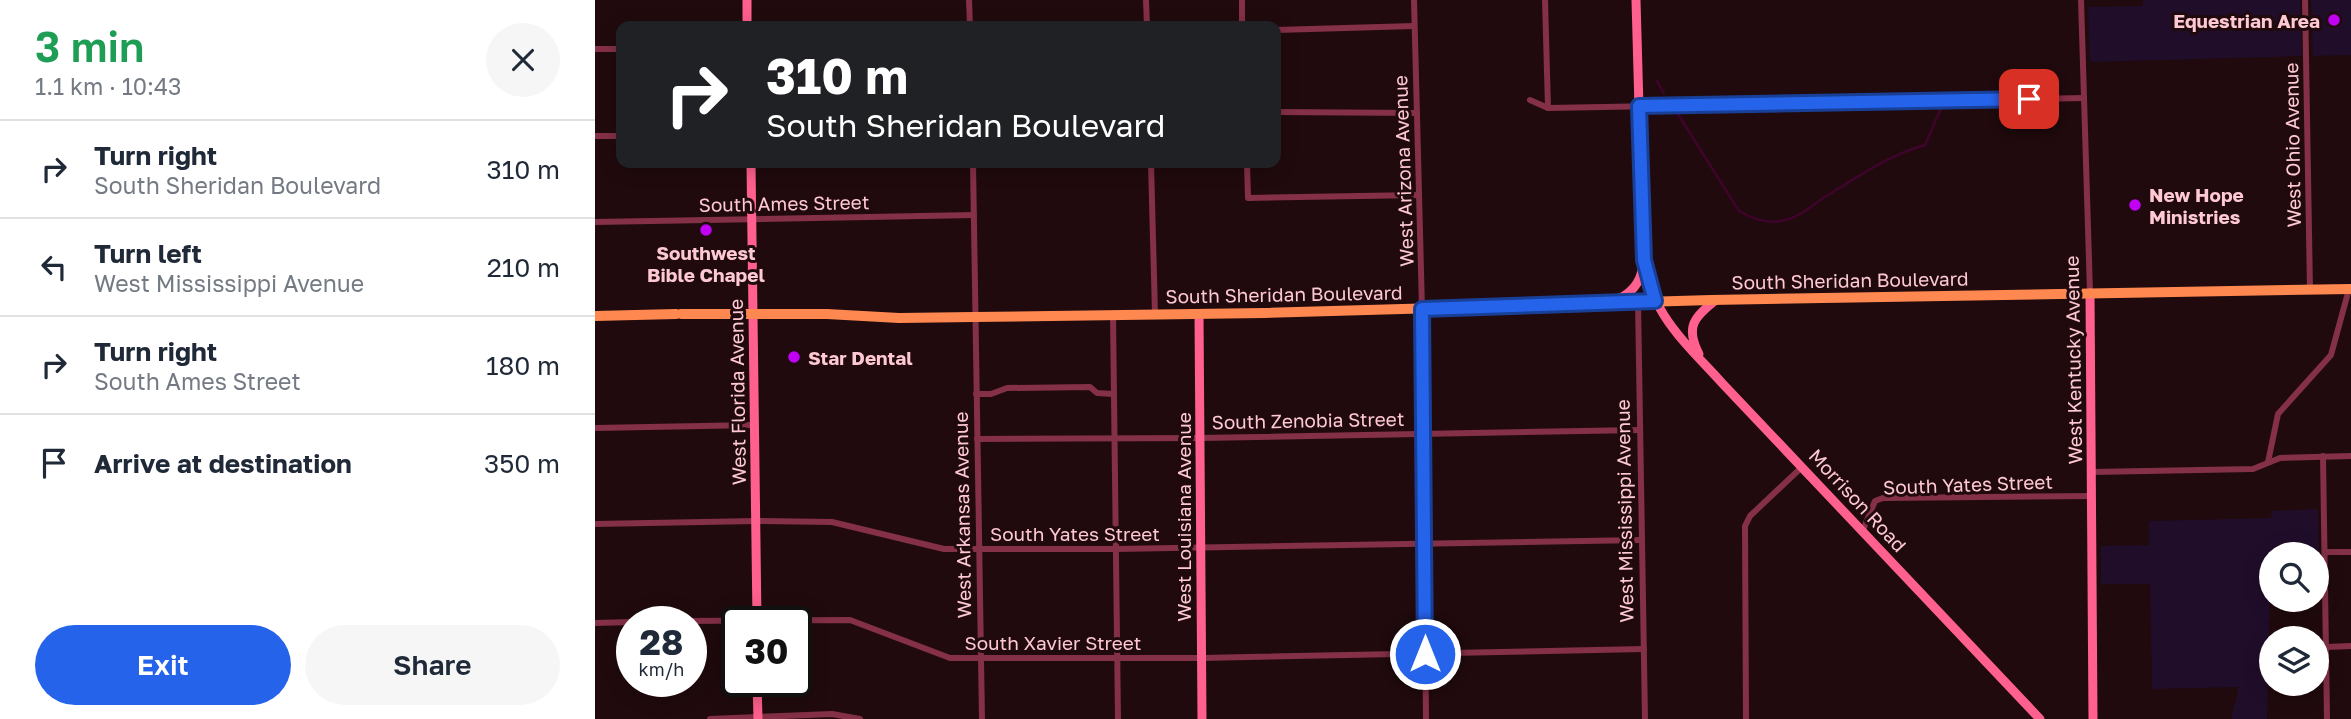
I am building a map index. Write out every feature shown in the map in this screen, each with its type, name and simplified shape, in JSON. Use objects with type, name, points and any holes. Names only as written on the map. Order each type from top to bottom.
[{"type":"main road","name":"South Sheridan Boulevard","points":[[595,316],[827,313],[899,318],[1199,314],[1655,301],[2350,289]]},
{"type":"street","points":[[747,0],[747,21]]},
{"type":"street","points":[[969,0],[970,21]]},
{"type":"street","points":[[1146,0],[1147,21]]},
{"type":"street","points":[[1242,0],[1242,21]]},
{"type":"street","name":"West Arizona Avenue","points":[[1414,0],[1422,309],[1426,719]]},
{"type":"street","points":[[1545,0],[1548,108]]},
{"type":"street","points":[[1608,303],[1623,297],[1634,287],[1641,276],[1644,260],[1636,0]]},
{"type":"street","name":"West Kentucky Avenue","points":[[2081,0],[2090,293],[2094,719]]},
{"type":"street","name":"West Ohio Avenue","points":[[2305,0],[2311,290]]},
{"type":"street","points":[[1281,30],[1414,26]]},
{"type":"street","points":[[595,49],[616,48]]},
{"type":"street","points":[[1530,100],[1548,108],[2084,98]]},
{"type":"street","points":[[1281,112],[1417,113]]},
{"type":"street","points":[[595,136],[616,136]]},
{"type":"street","name":"West Florida Avenue","points":[[751,168],[757,606]]},
{"type":"street","name":"West Arkansas Avenue","points":[[973,168],[982,719]]},
{"type":"street","points":[[1151,168],[1155,314]]},
{"type":"street","points":[[1247,168],[1248,198],[1419,195]]},
{"type":"street","name":"South Ames Street","points":[[595,222],[974,215]]},
{"type":"street","points":[[1644,260],[1655,301]]},
{"type":"street","points":[[2268,462],[2283,406],[2331,355],[2350,289]]},
{"type":"street","points":[[1705,365],[1694,343],[1692,327],[1697,316],[1716,300]]},
{"type":"street","name":"Morrison Road","points":[[1655,301],[1673,330],[1705,365],[2040,719]]},
{"type":"street","name":"West Mississippi Avenue","points":[[1637,302],[1645,719]]},
{"type":"street","name":"West Louisiana Avenue","points":[[1199,314],[1202,719]]},
{"type":"street","points":[[1113,315],[1118,719]]},
{"type":"street","name":"West Arkansas Avenue","points":[[976,394],[996,393],[1007,388],[1090,387],[1097,393],[1113,394]]},
{"type":"street","points":[[595,428],[755,425]]},
{"type":"street","name":"South Zenobia Street","points":[[977,439],[1640,430]]},
{"type":"street","points":[[2092,472],[2253,469],[2283,457],[2351,456]]},
{"type":"street","points":[[2323,457],[2325,542]]},
{"type":"street","points":[[1746,719],[1745,526],[1750,516],[1802,467]]},
{"type":"street","name":"South Yates Street","points":[[1863,530],[1875,501],[1883,498],[2092,496]]},
{"type":"street","name":"South Yates Street","points":[[595,524],[832,522],[944,549],[1116,549],[1642,540]]},
{"type":"street","points":[[2329,552],[2351,552]]},
{"type":"street","name":"South Xavier Street","points":[[812,620],[850,620],[950,658],[1201,658],[1644,649]]},
{"type":"street","points":[[595,623],[616,622]]},
{"type":"street","points":[[2329,647],[2351,646]]},
{"type":"street","points":[[2327,696],[2327,719]]},
{"type":"street","points":[[757,697],[758,718]]},
{"type":"street","points":[[710,719],[832,714],[860,719]]},
{"type":"shaded area","points":[[2143,0],[2300,0],[2302,56],[2090,62],[2088,7],[2143,6]]},
{"type":"shaded area","name":"Equestrian Area","points":[[2311,0],[2351,0],[2351,55],[2313,56]]},
{"type":"shaded area","points":[[2318,509],[2319,542],[2259,542],[2259,612],[2270,612],[2269,626],[2259,626],[2259,696],[2268,696],[2267,719],[2231,719],[2239,687],[2152,689],[2150,584],[2101,584],[2101,546],[2149,545],[2149,521],[2271,518],[2272,511]]},
{"type":"waterway","points":[[1657,81],[1664,94]]},
{"type":"waterway","points":[[1676,111],[1739,211],[1759,220],[1776,222],[1794,217],[1875,166],[1925,145],[1942,106]]},
{"type":"place","name":"Equestrian Area","points":[[2334,20]]},
{"type":"place","name":"New Hope Ministries","points":[[2135,205]]},
{"type":"place","name":"Southwest Bible Chapel","points":[[706,230]]},
{"type":"place","name":"Star Dental","points":[[794,357]]},
{"type":"route","points":[[1425,654],[1422,309],[1655,301],[1647,279],[1642,236],[1639,106],[2029,99]]}]
